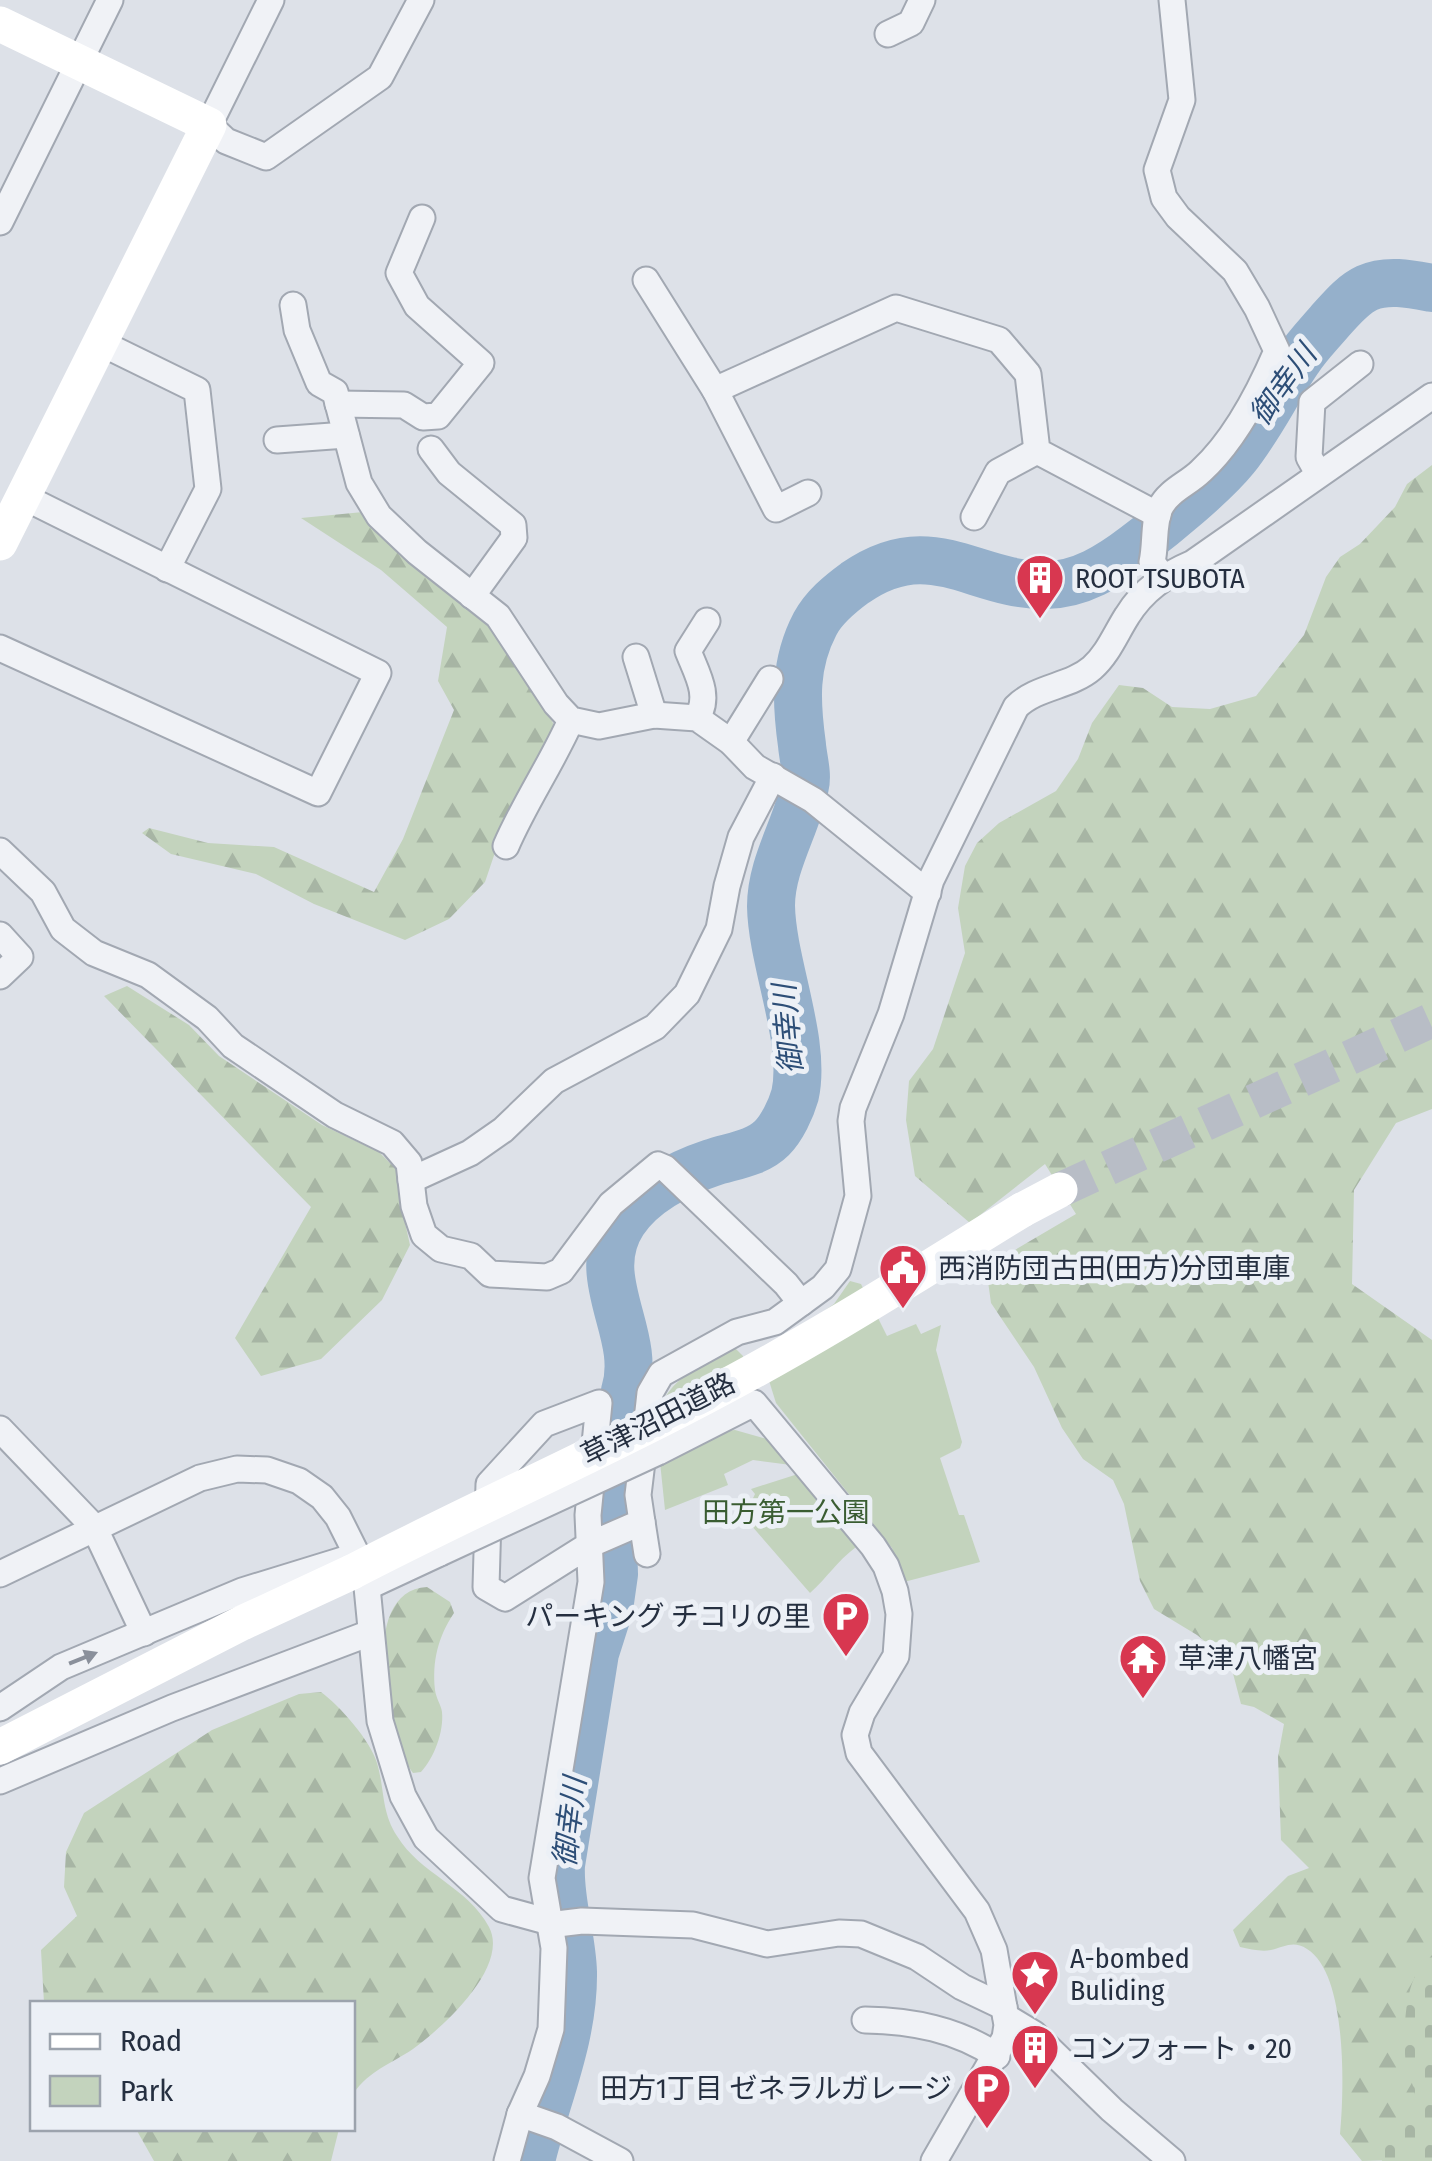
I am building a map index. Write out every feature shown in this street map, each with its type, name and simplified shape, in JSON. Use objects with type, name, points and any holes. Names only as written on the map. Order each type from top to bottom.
[{"type":"street","points":[[0,222],[110,0]]},
{"type":"street","points":[[0,542],[272,0]]},
{"type":"street","points":[[0,24],[209,125],[226,141],[266,157],[380,77],[422,0]]},
{"type":"street","points":[[888,34],[911,22],[922,0]]},
{"type":"street","points":[[1162,576],[1152,562],[1157,526],[1170,495],[1202,471],[1228,440],[1250,406],[1276,351],[1235,271],[1178,217],[1164,198],[1157,170],[1182,100],[1172,0]]},
{"type":"street","points":[[338,404],[404,405],[423,417],[438,416],[482,364],[417,306],[399,273],[422,218]]},
{"type":"street","points":[[646,280],[715,390],[776,509],[808,493]]},
{"type":"street","points":[[293,305],[297,330],[319,382],[335,392],[360,483],[379,516],[417,552],[498,616],[556,704],[572,720],[598,726],[654,714],[697,718],[731,742],[755,766],[793,788],[928,894]]},
{"type":"street","points":[[715,390],[896,308],[999,340],[1028,374],[1036,450]]},
{"type":"street","points":[[101,344],[197,390],[208,489],[167,569]]},
{"type":"street","points":[[1318,473],[1309,457],[1312,402],[1360,364]]},
{"type":"street","points":[[934,2161],[1005,2038],[1005,2012],[994,1950],[977,1911],[859,1753],[855,1734],[862,1713],[889,1672],[897,1651],[899,1614],[886,1566],[754,1403],[750,1382],[754,1345],[775,1322],[832,1279],[838,1269],[858,1196],[853,1108],[891,1014],[928,894],[1016,708],[1034,693],[1092,668],[1129,612],[1162,576],[1193,562],[1432,396]]},
{"type":"street","points":[[277,440],[346,435]]},
{"type":"street","points":[[431,449],[449,473],[513,525],[514,538],[472,596]]},
{"type":"street","points":[[1036,450],[1157,526]]},
{"type":"street","points":[[974,517],[998,472],[1036,450]]},
{"type":"street","points":[[0,648],[318,793],[378,673],[24,497]]},
{"type":"street","points":[[697,718],[704,706],[703,688],[688,652],[707,622]]},
{"type":"street","points":[[636,657],[654,714]]},
{"type":"street","points":[[731,742],[770,679]]},
{"type":"street","points":[[506,846],[524,804],[552,762],[572,720]]},
{"type":"street","points":[[411,1180],[470,1153],[503,1130],[554,1081],[654,1027],[687,994],[719,929],[741,837],[793,788]]},
{"type":"street","points":[[0,850],[12,874],[43,892],[63,929],[94,953],[148,975],[207,1018],[233,1046],[335,1116],[392,1143],[409,1163],[414,1206],[424,1235],[442,1249],[471,1256],[490,1274],[547,1277],[561,1271],[611,1204],[658,1165],[786,1284],[800,1303]]},
{"type":"street","points":[[0,935],[20,957],[0,976]]},
{"type":"street","name":"草津沼田道路","points":[[0,1722],[355,1573],[470,1511],[706,1396],[1060,1190]]},
{"type":"street","points":[[647,1554],[639,1524],[638,1496],[650,1393],[661,1374],[736,1332],[775,1322]]},
{"type":"street","points":[[507,2161],[534,2119],[537,2076],[551,2028],[561,1922],[542,1878],[592,1582],[592,1544],[588,1514],[599,1403],[544,1424],[489,1484],[486,1587],[504,1598],[592,1544],[639,1524]]},
{"type":"street","points":[[0,1708],[61,1667],[242,1590],[355,1573],[440,1553],[754,1403]]},
{"type":"street","points":[[0,1429],[94,1526],[144,1633]]},
{"type":"street","points":[[0,1574],[200,1478],[237,1469],[267,1470],[300,1481],[322,1497],[338,1517],[355,1551],[355,1573],[370,1633],[380,1721],[403,1796],[426,1838],[502,1909],[561,1922],[693,1925],[767,1944],[839,1933],[861,1934],[917,1957],[1005,2012],[1172,2161]]},
{"type":"street","name":"草津沼田道路","points":[[0,1748],[242,1623]]},
{"type":"street","points":[[0,1781],[172,1708],[370,1633]]},
{"type":"street","points":[[865,2020],[903,2020],[932,2026],[997,2056]]},
{"type":"street","points":[[534,2119],[620,2161]]},
{"type":"green space","points":[[1432,465],[1432,1109],[1396,1123],[1354,1190],[1352,1284],[1432,1340],[1432,2159],[1362,2161],[1340,2134],[1342,2064],[1337,2008],[1320,1962],[1297,1945],[1267,1951],[1240,1947],[1233,1930],[1288,1876],[1309,1868],[1281,1840],[1278,1757],[1284,1724],[1241,1704],[1230,1662],[1197,1635],[1154,1609],[1140,1581],[1124,1504],[1113,1480],[1083,1459],[1062,1428],[1034,1367],[991,1303],[986,1267],[1076,1214],[1045,1164],[970,1223],[915,1176],[906,1120],[909,1081],[933,1049],[965,953],[958,908],[965,866],[977,843],[999,823],[1056,791],[1078,759],[1092,723],[1119,685],[1143,688],[1172,707],[1210,709],[1256,696],[1304,635],[1326,577],[1340,557],[1360,544],[1395,507],[1407,484]]},
{"type":"green space","points":[[363,512],[491,620],[541,696],[556,730],[507,817],[485,882],[449,919],[405,940],[314,904],[256,874],[171,854],[142,833],[149,828],[208,843],[274,847],[374,892],[403,839],[454,710],[438,681],[447,627],[381,570],[301,518]]},
{"type":"green space","points":[[127,986],[189,1025],[219,1056],[322,1125],[379,1152],[401,1174],[401,1205],[410,1245],[382,1300],[321,1359],[261,1376],[235,1338],[311,1207],[104,996]]},
{"type":"green space","points":[[850,1281],[861,1284],[887,1336],[916,1324],[921,1334],[941,1325],[936,1350],[962,1442],[960,1448],[940,1458],[980,1562],[904,1582],[892,1548],[776,1403],[766,1371],[786,1338],[834,1304]]},
{"type":"green space","points":[[732,1345],[743,1356],[742,1366],[661,1405],[682,1378]]},
{"type":"green space","points":[[725,1431],[767,1439],[791,1465],[753,1460],[724,1474],[728,1485],[665,1510],[660,1462]]},
{"type":"green space","name":"田方第一公園","points":[[798,1474],[856,1547],[810,1593],[744,1517],[755,1494],[751,1489]]},
{"type":"green space","points":[[427,1587],[450,1602],[454,1613],[435,1659],[435,1690],[442,1712],[440,1736],[426,1766],[413,1773],[403,1754],[387,1699],[385,1638],[391,1612],[405,1595]]},
{"type":"green space","points":[[321,1692],[354,1724],[374,1754],[388,1818],[397,1836],[418,1861],[480,1913],[493,1943],[482,1978],[455,2012],[413,2049],[373,2073],[355,2091],[355,2001],[44,2001],[41,1950],[77,1916],[64,1887],[66,1852],[84,1813],[212,1730],[299,1694]]},
{"type":"green space","points":[[1432,1955],[1432,2161],[1382,2161],[1386,2144],[1415,2102],[1406,2065],[1409,1992],[1420,1968]]},
{"type":"green space","points":[[137,2131],[338,2131],[331,2161],[154,2161]]},
{"type":"waterway","name":"御幸川","points":[[531,2161],[569,2021],[573,1972],[561,1865],[595,1653],[609,1609],[614,1574],[612,1510],[629,1369],[612,1285],[613,1243],[631,1212],[662,1186],[766,1143],[786,1118],[795,1095],[793,1027],[771,906],[775,875],[806,781],[798,683],[803,654],[815,624],[828,606],[855,583],[882,568],[907,561],[952,564],[996,578],[1046,585],[1071,582],[1105,567],[1160,527],[1226,468],[1302,355],[1352,298],[1383,284],[1432,288]]},
{"type":"tunnel","points":[[1060,1190],[1432,1020]]},
{"type":"place","name":"ROOT TSUBOTA","points":[[1040,620]]},
{"type":"place","name":"西消防団古田(田方)分団車庫","points":[[903,1310]]},
{"type":"place","name":"パーキング チコリの里","points":[[846,1658]]},
{"type":"place","name":"草津八幡宮","points":[[1143,1700]]},
{"type":"place","name":"A-bombed Buliding","points":[[1035,2016]]},
{"type":"place","name":"コンフォート・20","points":[[1035,2090]]},
{"type":"place","name":"田方1丁目 ゼネラルガレージ","points":[[987,2130]]}]
